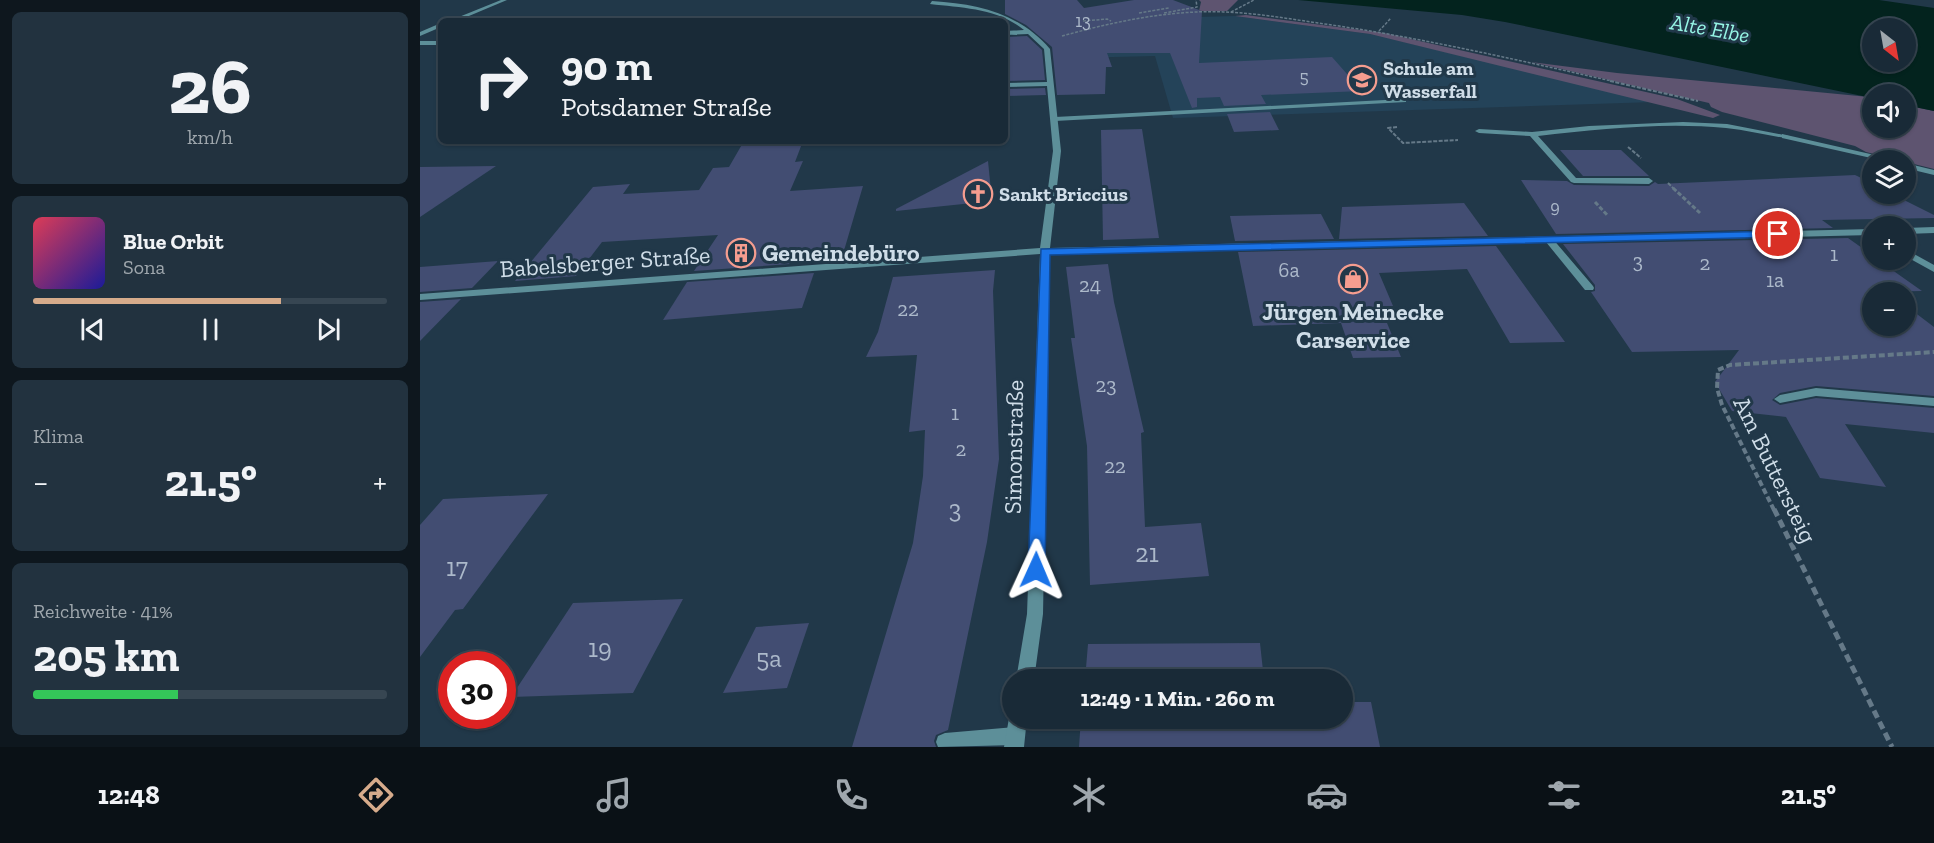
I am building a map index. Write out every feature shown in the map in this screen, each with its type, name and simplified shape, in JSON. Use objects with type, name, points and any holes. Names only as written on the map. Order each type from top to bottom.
[{"type":"street","points":[[460,18],[505,0]]},
{"type":"street","points":[[932,3],[967,4],[991,9],[1007,16],[1038,40]]},
{"type":"street","points":[[420,34],[438,26]]},
{"type":"street","points":[[1008,33],[1028,32]]},
{"type":"street","name":"Simonstraße","points":[[1026,669],[1035,614],[1045,251],[1057,151],[1047,49],[1038,40]]},
{"type":"street","points":[[420,43],[438,43]]},
{"type":"street","points":[[1008,85],[1052,84]]},
{"type":"street","points":[[1055,119],[1404,101]]},
{"type":"street","points":[[1479,131],[1532,134],[1589,128],[1683,124],[1727,126],[1785,136],[1862,154]]},
{"type":"street","points":[[1532,134],[1574,180],[1648,181]]},
{"type":"street","points":[[1916,168],[1934,173]]},
{"type":"street","points":[[1916,231],[1934,230]]},
{"type":"street","name":"Babelsberger Straße","points":[[420,297],[1045,251],[1862,233]]},
{"type":"street","points":[[1549,240],[1589,288]]},
{"type":"street","points":[[1916,258],[1934,269]]},
{"type":"street","points":[[1780,399],[1816,392],[1934,402]]},
{"type":"street","points":[[945,742],[1016,734]]},
{"type":"path","points":[[1038,40],[1113,22],[1197,7],[1196,0]]},
{"type":"path","points":[[1230,12],[1254,0]]},
{"type":"path","points":[[1178,10],[1168,8],[1139,14],[1145,16],[1230,12],[1379,31],[1703,102]]},
{"type":"path","points":[[1191,8],[1197,12]]},
{"type":"path","points":[[1379,31],[1391,18]]},
{"type":"path","points":[[1083,21],[1107,19],[1113,22]]},
{"type":"path","points":[[1397,127],[1388,128],[1403,143],[1471,139],[1479,131]]},
{"type":"path","name":"Am Buttersteig","points":[[1892,747],[1718,397],[1715,382],[1718,370],[1730,365],[1934,352]]},
{"type":"shaded area","points":[[1199,0],[1238,0],[1227,11],[1199,11],[1201,2]]},
{"type":"shaded area","points":[[1246,15],[1384,33],[1677,99],[1720,115],[1713,118],[1370,34],[1235,16]]},
{"type":"shaded area","name":"Schule am Wasserfall","points":[[1235,16],[1370,34],[1654,102],[1173,118],[1155,56],[1072,58],[1162,18]]},
{"type":"shaded area","points":[[1531,62],[1617,73],[1862,96],[1862,138],[1916,138],[1916,107],[1934,111],[1934,169],[1916,164],[1916,150],[1862,150],[1855,146],[1722,112],[1711,107],[1709,103]]},
{"type":"water","name":"Alte Elbe","points":[[1298,0],[1879,0],[1934,8],[1934,111],[1916,107],[1916,84],[1862,84],[1862,96],[1462,15]]},
{"type":"building","points":[[1005,0],[1077,0],[1084,8],[1134,0],[1173,0],[1202,11],[1199,63],[1332,57],[1362,91],[1261,95],[1266,104],[1224,106],[1220,97],[1197,98],[1197,107],[1192,108],[1170,53],[1107,53],[1112,67],[1106,67],[1105,94],[1057,95],[1052,47],[1026,25],[1005,14]]},
{"type":"building","points":[[1027,36],[1042,50],[1045,80],[1008,81],[1008,37]]},
{"type":"building","points":[[1045,88],[1046,95],[1008,96],[1008,89]]},
{"type":"building","points":[[1270,112],[1279,130],[1234,132],[1227,114]]},
{"type":"building","points":[[1142,129],[1159,238],[1103,240],[1101,130]]},
{"type":"building","points":[[742,144],[802,144],[795,162],[803,161],[790,191],[863,186],[843,254],[820,256],[818,262],[694,271],[718,235],[602,242],[576,276],[515,281],[593,187],[630,184],[623,194],[699,190],[713,168],[729,167]]},
{"type":"building","points":[[1560,150],[1621,150],[1649,176],[1583,176]]},
{"type":"building","points":[[988,161],[992,201],[896,211],[896,209]]},
{"type":"building","points":[[496,166],[420,217],[420,167]]},
{"type":"building","points":[[1855,175],[1862,178],[1862,204],[1912,204],[1934,215],[1934,218],[1862,216],[1862,219],[1822,220],[1833,228],[1556,234],[1521,180],[1567,181],[1574,185],[1649,186],[1655,182],[1658,184]]},
{"type":"building","points":[[1464,203],[1488,236],[1339,239],[1342,207]]},
{"type":"building","points":[[1321,214],[1334,239],[1235,241],[1230,216]]},
{"type":"building","points":[[1848,238],[1862,248],[1862,270],[1892,270],[1909,282],[1862,282],[1862,336],[1916,336],[1916,313],[1934,327],[1934,396],[1816,386],[1780,393],[1772,400],[1780,405],[1816,398],[1934,408],[1934,433],[1845,424],[1886,487],[1820,478],[1786,417],[1732,411],[1715,382],[1739,350],[1632,352],[1591,292],[1595,291],[1595,285],[1563,244]]},
{"type":"building","points":[[1496,246],[1565,342],[1510,343],[1467,269],[1379,273],[1393,306],[1380,306],[1401,357],[1353,358],[1341,323],[1253,326],[1238,252]]},
{"type":"building","points":[[498,261],[472,288],[420,292],[420,267]]},
{"type":"building","points":[[1108,264],[1114,302],[1144,432],[1141,433],[1145,527],[1201,523],[1209,576],[1090,585],[1087,446],[1071,338],[1075,338],[1066,267]]},
{"type":"building","points":[[995,270],[993,291],[999,459],[987,542],[948,730],[936,735],[934,741],[936,747],[852,747],[913,543],[923,476],[925,430],[909,432],[917,355],[866,357],[878,332],[893,277]]},
{"type":"building","points":[[814,273],[802,308],[663,320],[687,282]]},
{"type":"building","points":[[461,299],[420,341],[420,302]]},
{"type":"building","points":[[548,494],[463,609],[455,610],[420,657],[420,525],[443,499]]},
{"type":"building","points":[[683,599],[633,693],[516,697],[516,689],[573,603]]},
{"type":"building","points":[[809,623],[787,688],[723,693],[756,627]]},
{"type":"building","points":[[1260,643],[1263,669],[1086,669],[1088,644]]},
{"type":"building","points":[[1353,702],[1371,702],[1380,747],[1079,747],[1080,729],[1353,729]]},
{"type":"place","name":"Schule am Wasserfall","points":[[1362,80]]},
{"type":"place","name":"Sankt Briccius","points":[[978,194]]},
{"type":"place","name":"Gemeindebüro","points":[[741,253]]},
{"type":"place","name":"Jürgen Meinecke Carservice","points":[[1353,279]]},
{"type":"route","points":[[1036,570],[1045,251],[1778,234]]}]
